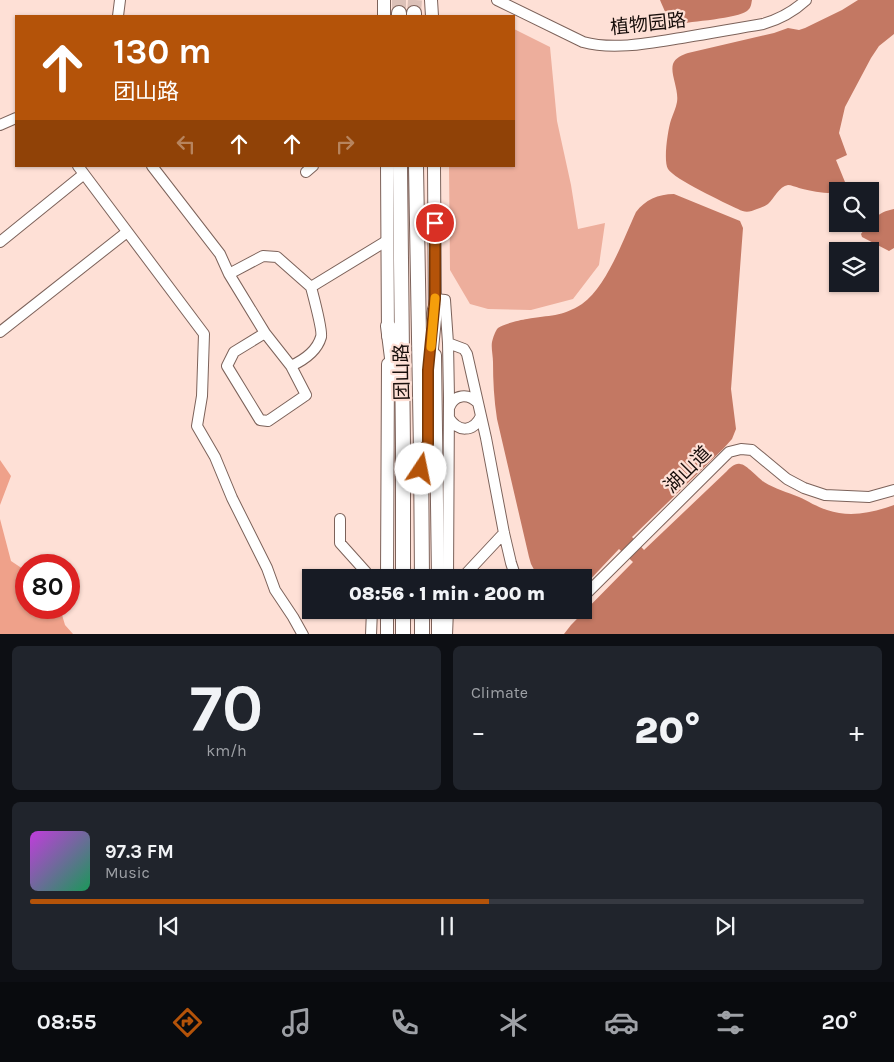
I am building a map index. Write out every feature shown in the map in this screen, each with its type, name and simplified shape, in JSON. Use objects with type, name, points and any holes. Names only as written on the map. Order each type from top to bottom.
[{"type":"highway","name":"团山路","points":[[400,167],[404,447],[403,569]]},
{"type":"highway","name":"团山路","points":[[416,167],[422,569]]},
{"type":"highway","points":[[421,451],[428,444],[428,370],[435,304]]},
{"type":"highway","points":[[388,326],[404,447]]},
{"type":"highway","points":[[403,619],[403,634]]},
{"type":"highway","points":[[422,619],[422,634]]},
{"type":"main road","name":"团山路","points":[[387,167],[388,569]]},
{"type":"main road","name":"团山路","points":[[434,167],[438,569]]},
{"type":"main road","points":[[387,619],[387,634]]},
{"type":"main road","points":[[438,619],[438,634]]},
{"type":"street","points":[[118,15],[120,0]]},
{"type":"street","name":"植物园路","points":[[497,0],[572,37],[601,45],[652,42],[763,24],[775,21],[794,10],[806,0]]},
{"type":"street","points":[[788,0],[794,10]]},
{"type":"street","points":[[0,125],[15,118]]},
{"type":"street","points":[[153,167],[220,254],[229,274],[265,333],[292,366],[306,395],[268,421],[260,420],[227,366],[234,352],[265,333]]},
{"type":"street","points":[[0,242],[81,170],[204,334],[202,396],[197,426],[215,457],[232,498],[267,568],[275,590],[303,634]]},
{"type":"street","points":[[0,332],[127,232]]},
{"type":"street","points":[[311,287],[388,240]]},
{"type":"street","points":[[229,274],[263,256],[277,257],[311,287],[322,335],[314,350],[292,366]]},
{"type":"street","points":[[435,304],[445,300],[448,343],[448,569]]},
{"type":"street","points":[[448,343],[462,348],[466,352],[513,569]]},
{"type":"street","points":[[478,403],[474,398],[464,396],[454,399],[449,413],[456,426],[466,429],[475,425],[481,416]]},
{"type":"street","name":"湖山道","points":[[592,588],[729,452],[741,449],[752,450],[787,479],[804,488],[824,494],[869,497],[894,490]]},
{"type":"street","points":[[340,520],[340,543],[363,569]]},
{"type":"street","points":[[471,569],[504,534]]},
{"type":"street","points":[[371,634],[372,619]]},
{"type":"street","points":[[447,634],[448,619]]},
{"type":"shaded area","points":[[660,0],[752,0],[749,9],[742,13],[725,18],[676,24],[668,17]]},
{"type":"shaded area","points":[[858,0],[894,0],[894,34],[879,46],[845,107],[839,133],[847,155],[836,160],[845,182],[829,182],[829,193],[788,185],[779,190],[767,205],[745,212],[680,179],[668,169],[666,159],[667,137],[677,104],[677,92],[672,68],[677,58],[688,53],[788,28],[799,30],[842,10]]},
{"type":"shaded area","points":[[515,30],[550,47],[557,121],[571,185],[578,229],[605,223],[599,265],[573,299],[531,310],[488,309],[470,304],[450,270],[449,167],[515,167]]},
{"type":"shaded area","points":[[674,194],[740,221],[743,228],[731,389],[736,429],[732,439],[723,449],[632,537],[644,550],[730,468],[738,464],[745,466],[772,487],[836,512],[860,514],[894,505],[894,634],[564,634],[577,619],[592,619],[592,604],[633,562],[619,549],[592,578],[592,569],[534,569],[529,557],[497,419],[492,342],[497,329],[504,325],[562,313],[582,304],[591,296],[607,274],[636,212],[652,198]]},
{"type":"shaded area","points":[[894,209],[894,248],[889,251],[879,246],[879,242],[872,242],[862,237],[861,234],[863,232],[879,232],[879,215]]},
{"type":"shaded area","points":[[0,460],[11,476],[0,505]]},
{"type":"shaded area","points":[[0,519],[11,561],[15,564],[15,619],[63,619],[65,625],[73,634],[0,634]]},
{"type":"tunnel","points":[[399,0],[399,13]]},
{"type":"tunnel","points":[[414,13],[415,0]]},
{"type":"slow traffic","points":[[431,347],[435,298]]},
{"type":"route","points":[[421,469],[421,451],[428,444],[428,370],[435,309],[435,223]]}]
